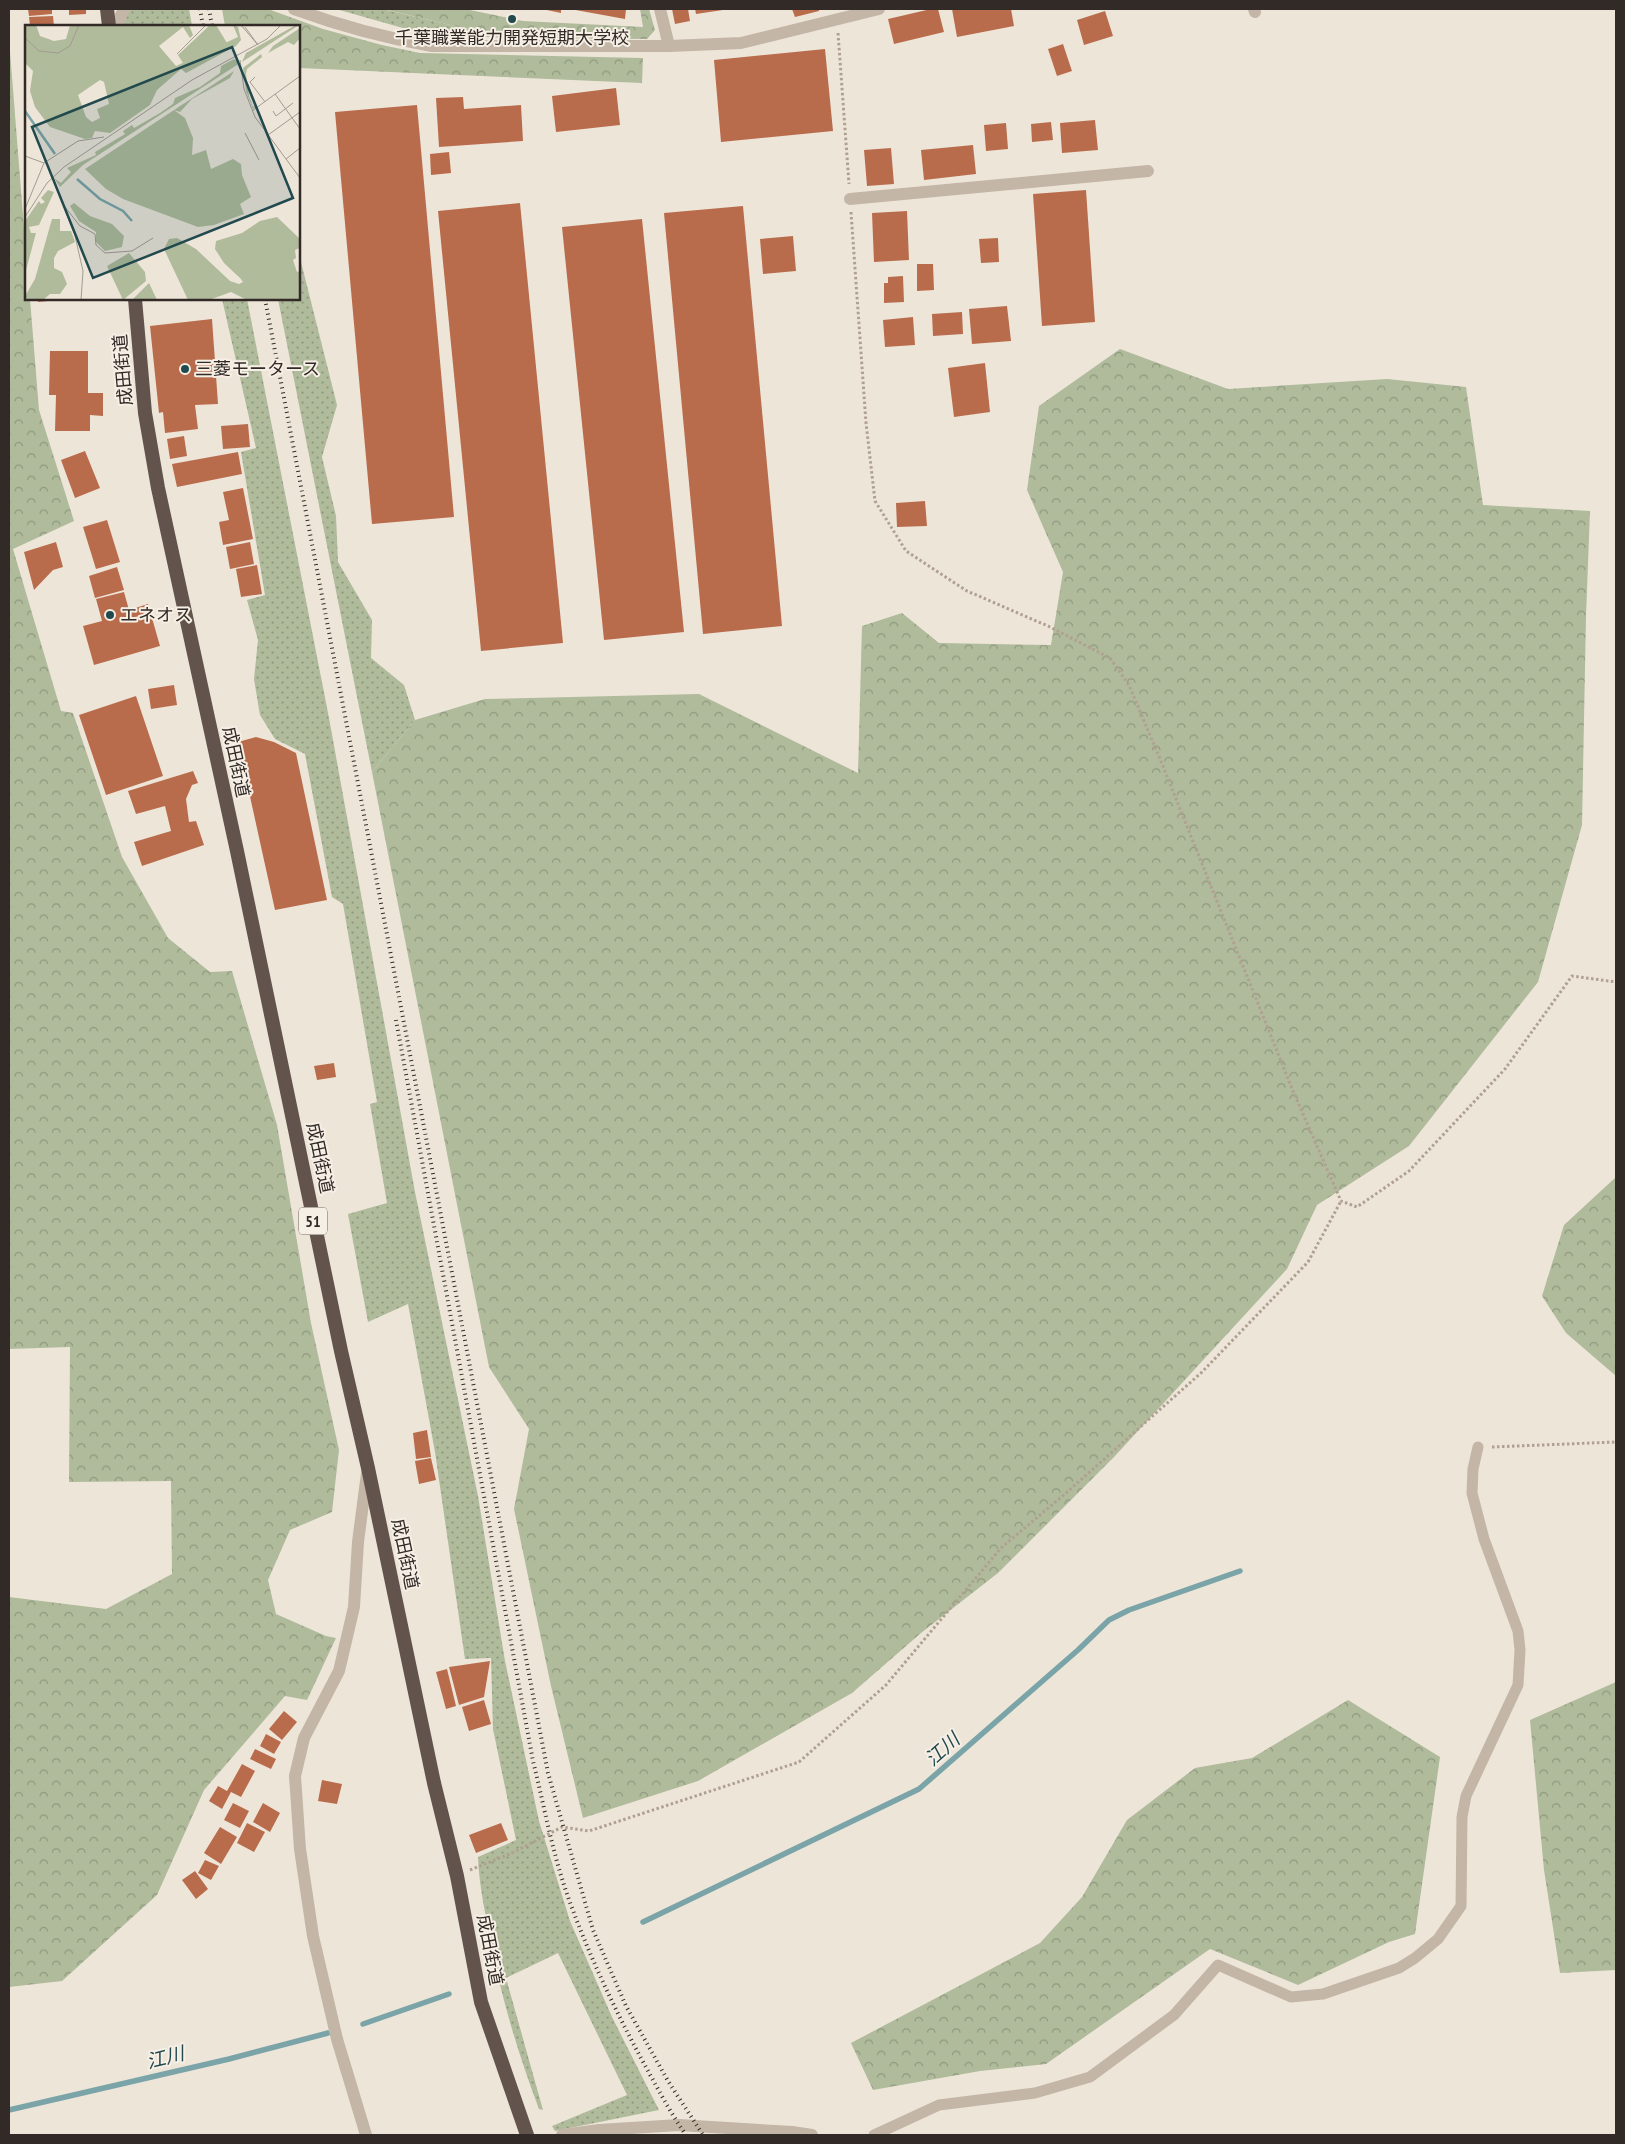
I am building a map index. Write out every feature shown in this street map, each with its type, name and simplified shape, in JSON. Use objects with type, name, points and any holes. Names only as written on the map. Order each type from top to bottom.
[{"type":"highway","points":[[108,9],[109,25]]},
{"type":"highway","name":"成田街道","points":[[135,300],[145,413],[158,488],[237,851],[341,1351],[368,1468],[434,1783],[457,1876],[481,2002],[526,2135]]},
{"type":"street","points":[[116,25],[124,9]]},
{"type":"street","points":[[294,9],[402,40],[432,46],[669,46],[741,44],[836,14],[879,9]]},
{"type":"street","points":[[660,9],[669,46]]},
{"type":"street","points":[[850,199],[1148,171]]},
{"type":"street","points":[[366,2135],[337,2039],[313,1936],[300,1849],[295,1776],[304,1738],[339,1671],[352,1616],[358,1542],[368,1468]]},
{"type":"street","points":[[562,2135],[600,2130],[679,2125],[812,2135]]},
{"type":"lane","points":[[874,2135],[939,2105],[1035,2093],[1090,2077],[1174,2015],[1218,1965],[1291,1997],[1323,1994],[1399,1968],[1415,1958],[1438,1939],[1461,1906],[1462,1817],[1466,1796],[1518,1685],[1518,1631],[1484,1539],[1472,1493],[1473,1469],[1478,1447]]},
{"type":"path","points":[[836,14],[866,423],[875,501],[906,551],[967,591],[1048,626],[1110,658],[1129,685],[1293,1090],[1341,1201],[1357,1207],[1409,1171],[1504,1069],[1572,976],[1616,982]]},
{"type":"path","points":[[457,1876],[512,1853],[562,1827],[589,1830],[799,1762],[886,1685],[1002,1548],[1066,1494],[1201,1373],[1295,1276],[1308,1262],[1341,1201]]},
{"type":"path","points":[[1478,1447],[1616,1442]]},
{"type":"green space","points":[[130,9],[189,9],[192,25],[122,25]]},
{"type":"green space","points":[[222,9],[268,9],[323,29],[420,53],[643,58],[642,83],[300,68],[300,25],[225,25]]},
{"type":"green space","points":[[336,9],[382,9],[463,28],[537,38],[431,36]]},
{"type":"green space","points":[[383,9],[465,9],[523,21],[643,27],[640,9],[649,9],[655,30],[647,39],[537,38],[463,28]]},
{"type":"green space","points":[[9,39],[25,240],[25,300],[30,300],[39,410],[74,521],[13,549],[61,711],[73,713],[122,857],[168,938],[210,972],[232,971],[277,1125],[311,1323],[339,1450],[332,1512],[290,1530],[268,1580],[276,1614],[326,1636],[336,1638],[307,1700],[285,1696],[204,1790],[157,1895],[62,1981],[9,1987],[9,1597],[106,1609],[172,1574],[171,1481],[69,1482],[70,1347],[9,1349]]},
{"type":"green space","points":[[300,258],[337,405],[322,457],[336,516],[338,562],[372,620],[371,658],[404,685],[415,720],[372,772],[278,300],[300,300]]},
{"type":"green space","points":[[222,300],[247,300],[329,718],[415,1192],[478,1496],[505,1661],[539,1821],[570,1921],[612,2017],[659,2110],[555,2131],[552,2126],[627,2095],[558,1953],[506,1978],[543,2110],[539,2109],[516,2044],[498,1978],[482,1895],[478,1857],[516,1840],[493,1729],[491,1658],[465,1659],[435,1452],[408,1304],[368,1322],[348,1214],[387,1203],[370,1104],[377,1102],[343,904],[332,897],[305,754],[275,739],[260,715],[254,679],[258,640],[247,600],[265,595],[241,452],[256,448]]},
{"type":"green space","points":[[1120,349],[1228,389],[1387,379],[1466,387],[1483,505],[1590,511],[1582,825],[1538,982],[1409,1146],[1317,1205],[1287,1269],[1114,1457],[998,1573],[921,1633],[852,1693],[698,1781],[583,1818],[551,1686],[514,1509],[529,1429],[489,1367],[372,772],[415,720],[485,699],[699,694],[858,773],[862,626],[902,613],[939,643],[1051,645],[1063,572],[1027,490],[1039,406]]},
{"type":"green space","points":[[1616,1177],[1616,1376],[1566,1333],[1542,1296],[1564,1225]]},
{"type":"green space","points":[[1616,1682],[1616,1970],[1560,1973],[1544,1870],[1530,1720]]},
{"type":"green space","points":[[1348,1700],[1440,1757],[1415,1934],[1389,1942],[1298,1985],[1210,1949],[1046,2064],[980,2071],[873,2090],[851,2043],[1040,1943],[1082,1897],[1127,1820],[1195,1768],[1252,1758]]},
{"type":"building","points":[[28,9],[52,9],[52,14],[29,16]]},
{"type":"building","points":[[69,9],[86,9],[86,14],[69,15]]},
{"type":"building","points":[[542,9],[561,9],[561,13]]},
{"type":"building","points":[[570,9],[626,9],[625,19]]},
{"type":"building","points":[[672,9],[688,9],[690,21],[675,24]]},
{"type":"building","points":[[695,9],[723,9],[723,10],[696,14]]},
{"type":"building","points":[[792,9],[819,9],[819,11],[795,17]]},
{"type":"building","points":[[938,9],[944,32],[894,44],[888,19]]},
{"type":"building","points":[[952,9],[1011,9],[1014,26],[957,37]]},
{"type":"building","points":[[1105,11],[1113,36],[1084,45],[1077,20]]},
{"type":"building","points":[[53,16],[54,25],[30,25],[29,17]]},
{"type":"building","points":[[1063,44],[1072,71],[1057,76],[1048,49]]},
{"type":"building","points":[[825,49],[833,131],[721,142],[714,60]]},
{"type":"building","points":[[616,88],[620,125],[556,132],[552,96]]},
{"type":"building","points":[[463,97],[464,109],[521,105],[523,141],[439,147],[436,98]]},
{"type":"building","points":[[417,105],[454,517],[372,524],[335,112]]},
{"type":"building","points":[[1095,120],[1098,150],[1062,153],[1060,123]]},
{"type":"building","points":[[1051,122],[1053,140],[1032,142],[1031,124]]},
{"type":"building","points":[[1006,123],[1008,149],[986,151],[984,125]]},
{"type":"building","points":[[973,145],[976,174],[924,180],[921,150]]},
{"type":"building","points":[[891,148],[894,184],[867,186],[864,150]]},
{"type":"building","points":[[449,152],[451,173],[431,175],[430,154]]},
{"type":"building","points":[[1086,190],[1095,322],[1042,326],[1033,194]]},
{"type":"building","points":[[520,203],[563,643],[481,651],[438,211]]},
{"type":"building","points":[[743,206],[782,626],[703,634],[664,213]]},
{"type":"building","points":[[907,211],[909,260],[874,262],[872,213]]},
{"type":"building","points":[[642,219],[684,632],[604,640],[562,227]]},
{"type":"building","points":[[793,236],[796,271],[763,274],[760,239]]},
{"type":"building","points":[[998,238],[999,262],[981,263],[979,239]]},
{"type":"building","points":[[917,264],[933,264],[934,290],[917,291]]},
{"type":"building","points":[[903,276],[904,302],[884,303],[884,283],[888,283],[888,277]]},
{"type":"building","points":[[38,300],[58,300],[38,302]]},
{"type":"building","points":[[1007,306],[1011,341],[972,344],[969,309]]},
{"type":"building","points":[[962,312],[963,334],[933,336],[932,314]]},
{"type":"building","points":[[913,317],[915,345],[885,347],[883,320]]},
{"type":"building","points":[[212,319],[218,404],[195,405],[198,429],[165,433],[163,412],[159,413],[150,326]]},
{"type":"building","points":[[50,351],[88,351],[88,393],[103,393],[103,416],[90,415],[90,431],[55,431],[56,395],[49,395]]},
{"type":"building","points":[[985,363],[990,412],[954,417],[948,368]]},
{"type":"building","points":[[248,424],[250,447],[223,449],[221,426]]},
{"type":"building","points":[[184,436],[187,456],[170,459],[167,439]]},
{"type":"building","points":[[85,451],[100,488],[75,498],[61,460]]},
{"type":"building","points":[[238,452],[242,474],[177,487],[172,464]]},
{"type":"building","points":[[243,488],[253,539],[223,545],[219,522],[229,520],[223,492]]},
{"type":"building","points":[[925,501],[927,526],[897,527],[896,503]]},
{"type":"building","points":[[107,520],[120,562],[96,569],[83,527]]},
{"type":"building","points":[[56,542],[63,567],[53,570],[34,590],[24,552]]},
{"type":"building","points":[[250,542],[254,564],[230,569],[226,547]]},
{"type":"building","points":[[257,565],[262,594],[241,597],[236,569]]},
{"type":"building","points":[[117,567],[124,590],[95,598],[89,576]]},
{"type":"building","points":[[124,592],[129,610],[148,604],[160,646],[94,665],[83,626],[102,621],[96,599]]},
{"type":"building","points":[[174,685],[177,705],[151,709],[148,689]]},
{"type":"building","points":[[136,696],[163,776],[106,795],[79,715]]},
{"type":"building","points":[[256,737],[274,742],[296,753],[327,900],[275,910],[238,742]]},
{"type":"building","points":[[193,771],[198,783],[192,785],[186,799],[189,822],[196,821],[204,845],[142,866],[134,842],[171,831],[165,806],[136,814],[128,791]]},
{"type":"building","points":[[334,1063],[336,1077],[317,1080],[314,1066]]},
{"type":"building","points":[[427,1430],[431,1457],[416,1459],[413,1433]]},
{"type":"building","points":[[431,1458],[436,1480],[419,1484],[415,1461]]},
{"type":"building","points":[[490,1661],[484,1697],[459,1705],[449,1667]]},
{"type":"building","points":[[447,1669],[456,1706],[446,1709],[436,1672]]},
{"type":"building","points":[[484,1700],[491,1724],[469,1731],[462,1707]]},
{"type":"building","points":[[284,1711],[297,1722],[282,1740],[269,1729]]},
{"type":"building","points":[[266,1734],[281,1742],[274,1754],[260,1746]]},
{"type":"building","points":[[255,1749],[276,1759],[271,1769],[250,1759]]},
{"type":"building","points":[[242,1764],[255,1771],[241,1797],[231,1792],[222,1809],[209,1801],[218,1786],[227,1791]]},
{"type":"building","points":[[322,1780],[342,1784],[337,1804],[318,1801]]},
{"type":"building","points":[[233,1803],[249,1811],[240,1828],[224,1820]]},
{"type":"building","points":[[263,1803],[280,1813],[270,1832],[253,1822]]},
{"type":"building","points":[[247,1823],[265,1832],[254,1852],[237,1843]]},
{"type":"building","points":[[501,1823],[508,1840],[476,1853],[469,1835]]},
{"type":"building","points":[[220,1827],[237,1837],[221,1864],[204,1853]]},
{"type":"building","points":[[205,1860],[219,1866],[211,1880],[198,1873]]},
{"type":"building","points":[[195,1871],[208,1889],[196,1899],[182,1880]]},
{"type":"waterway","name":"江川","points":[[643,1922],[919,1789],[1078,1650],[1109,1620],[1129,1610],[1240,1571]]},
{"type":"waterway","name":"江川","points":[[363,2024],[449,1994]]},
{"type":"waterway","name":"江川","points":[[9,2110],[229,2059],[328,2033]]},
{"type":"railway","points":[[200,9],[203,25]]},
{"type":"railway","points":[[209,9],[212,25]]},
{"type":"railway","points":[[265,300],[548,1773],[593,1930],[626,2006],[668,2081],[703,2135]]},
{"type":"railway","points":[[396,1020],[533,1761],[553,1845],[567,1894],[601,1978],[642,2060],[686,2135]]},
{"type":"place","name":"千葉職業能力開発短期大学校","points":[[512,19]]},
{"type":"place","name":"三菱モータース","points":[[185,369]]},
{"type":"place","name":"エネオス","points":[[110,615]]}]
